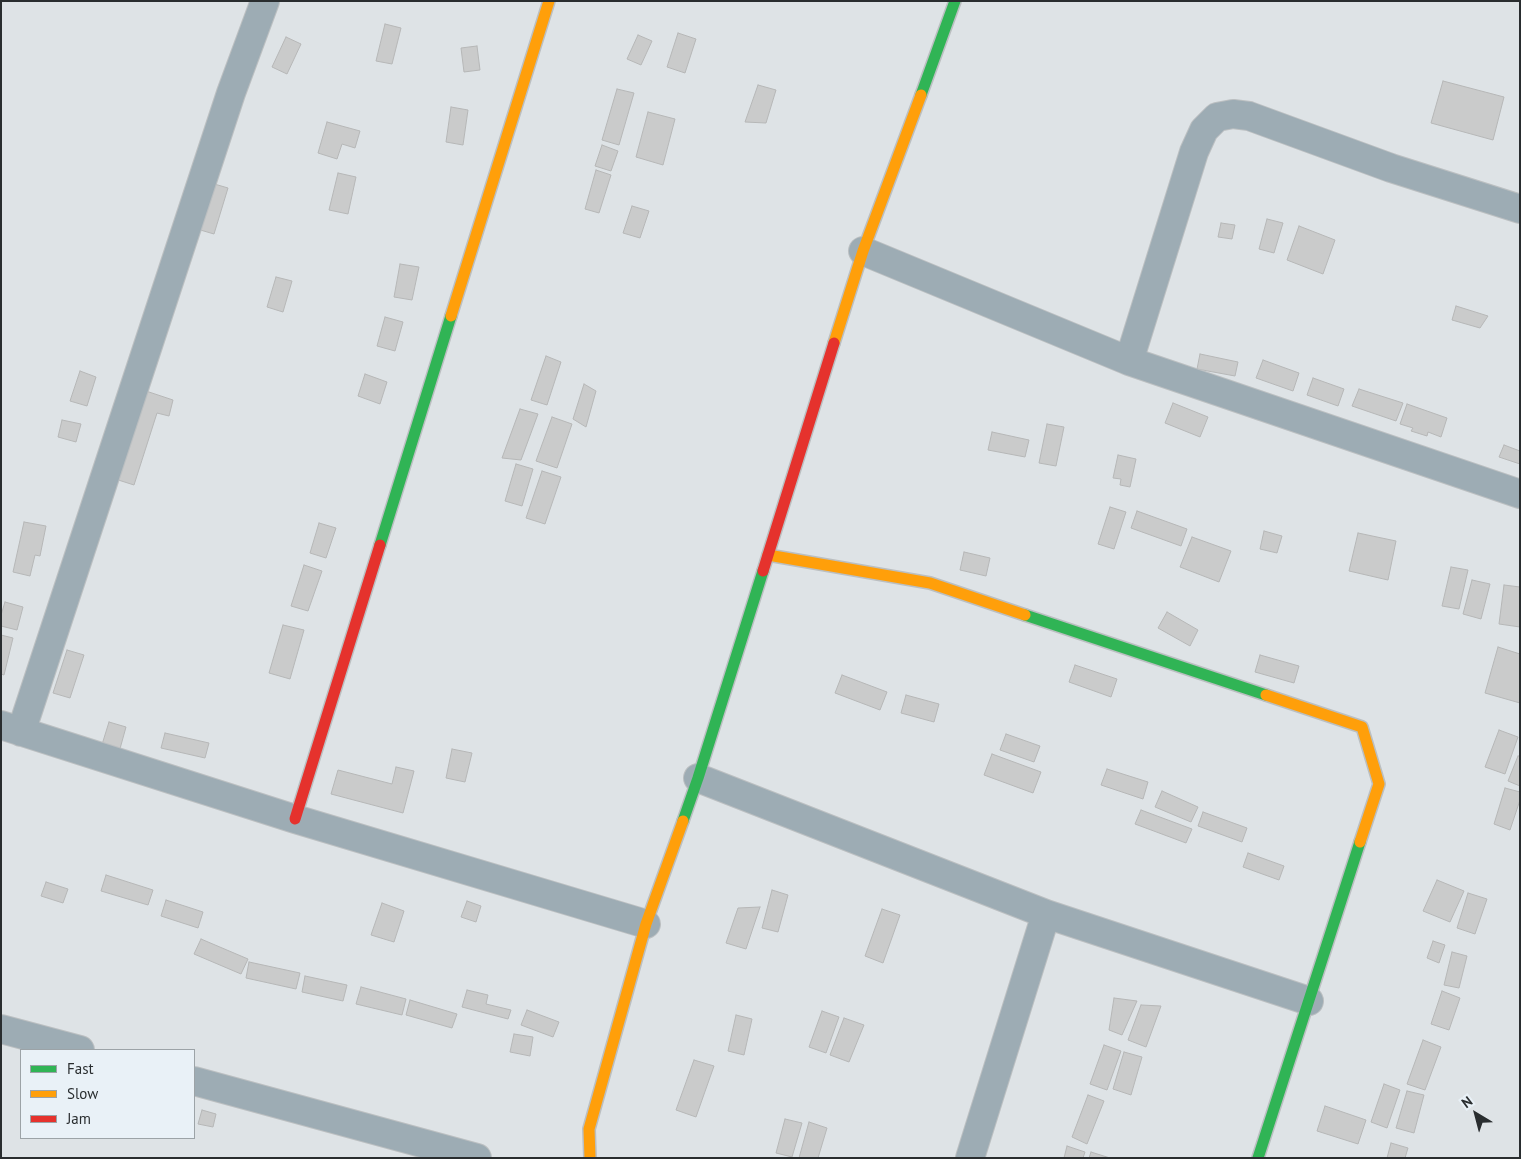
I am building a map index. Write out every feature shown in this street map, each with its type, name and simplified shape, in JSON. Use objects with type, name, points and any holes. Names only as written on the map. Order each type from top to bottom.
[{"type":"street","points":[[265,1],[231,93],[11,728],[295,819],[646,924]]},
{"type":"street","points":[[295,819],[549,1]]},
{"type":"street","points":[[590,1158],[589,1129],[646,924],[698,778],[863,251],[955,1]]},
{"type":"street","points":[[1129,361],[1194,152],[1204,130],[1216,117],[1233,114],[1249,116],[1392,168],[1520,209]]},
{"type":"street","points":[[863,251],[1129,361],[1520,494]]},
{"type":"street","points":[[768,555],[930,583],[1362,727],[1379,784],[1258,1158]]},
{"type":"street","points":[[698,778],[1046,914],[1309,1001]]},
{"type":"street","points":[[970,1158],[1046,914]]},
{"type":"street","points":[[1,1029],[76,1049]]},
{"type":"street","points":[[195,1081],[478,1158]]},
{"type":"building","points":[[385,24],[401,28],[392,64],[376,61]]},
{"type":"building","points":[[678,33],[696,39],[685,73],[667,67]]},
{"type":"building","points":[[638,35],[652,41],[641,65],[627,59]]},
{"type":"building","points":[[286,37],[301,44],[287,74],[272,67]]},
{"type":"building","points":[[477,46],[480,70],[464,72],[461,48]]},
{"type":"building","points":[[1443,81],[1504,97],[1493,140],[1431,123]]},
{"type":"building","points":[[758,85],[776,90],[766,123],[745,122]]},
{"type":"building","points":[[617,89],[634,93],[619,145],[602,140]]},
{"type":"building","points":[[451,107],[468,110],[463,145],[446,142]]},
{"type":"building","points":[[648,112],[675,119],[663,165],[636,157]]},
{"type":"building","points":[[327,122],[360,131],[355,148],[342,144],[337,159],[318,153]]},
{"type":"building","points":[[602,145],[618,151],[611,171],[595,166]]},
{"type":"building","points":[[596,170],[611,175],[599,213],[585,209]]},
{"type":"building","points":[[338,173],[356,177],[348,214],[329,210]]},
{"type":"building","points":[[211,183],[228,188],[214,234],[197,229]]},
{"type":"building","points":[[632,206],[649,211],[640,238],[623,233]]},
{"type":"building","points":[[1267,219],[1283,223],[1274,253],[1259,249]]},
{"type":"building","points":[[1221,223],[1235,225],[1232,239],[1218,237]]},
{"type":"building","points":[[1299,226],[1335,240],[1323,274],[1287,260]]},
{"type":"building","points":[[400,264],[419,267],[412,300],[394,297]]},
{"type":"building","points":[[276,277],[292,281],[283,312],[267,307]]},
{"type":"building","points":[[1456,306],[1488,316],[1480,328],[1452,320]]},
{"type":"building","points":[[385,317],[403,322],[395,351],[377,346]]},
{"type":"building","points":[[1200,354],[1238,362],[1235,376],[1197,369]]},
{"type":"building","points":[[546,356],[561,362],[547,405],[531,400]]},
{"type":"building","points":[[1263,360],[1299,373],[1293,391],[1256,378]]},
{"type":"building","points":[[80,371],[96,377],[87,406],[70,401]]},
{"type":"building","points":[[365,374],[387,382],[380,404],[358,396]]},
{"type":"building","points":[[1313,378],[1344,389],[1338,406],[1307,395]]},
{"type":"building","points":[[584,384],[596,391],[586,427],[573,419]]},
{"type":"building","points":[[140,389],[173,400],[169,416],[157,413],[134,485],[112,478]]},
{"type":"building","points":[[1359,389],[1403,403],[1396,421],[1352,406]]},
{"type":"building","points":[[1173,403],[1208,417],[1200,437],[1165,423]]},
{"type":"building","points":[[1407,404],[1447,418],[1441,437],[1428,432],[1427,436],[1411,431],[1413,428],[1400,424]]},
{"type":"building","points":[[520,409],[538,414],[521,460],[502,458]]},
{"type":"building","points":[[552,417],[572,424],[557,468],[536,461]]},
{"type":"building","points":[[62,420],[81,424],[76,442],[58,437]]},
{"type":"building","points":[[1047,424],[1064,427],[1056,466],[1039,463]]},
{"type":"building","points":[[992,432],[1029,440],[1025,457],[988,450]]},
{"type":"building","points":[[1504,445],[1520,451],[1520,464],[1499,457]]},
{"type":"building","points":[[1118,455],[1136,459],[1130,487],[1120,485],[1121,479],[1113,478]]},
{"type":"building","points":[[516,464],[533,469],[522,506],[505,501]]},
{"type":"building","points":[[542,471],[561,477],[545,524],[526,518]]},
{"type":"building","points":[[1110,507],[1126,512],[1114,549],[1098,544]]},
{"type":"building","points":[[1137,511],[1187,529],[1181,546],[1131,528]]},
{"type":"building","points":[[24,522],[46,526],[40,556],[35,555],[30,576],[13,572]]},
{"type":"building","points":[[319,523],[336,528],[326,558],[310,553]]},
{"type":"building","points":[[1264,531],[1282,536],[1277,553],[1260,549]]},
{"type":"building","points":[[1358,533],[1396,541],[1388,580],[1349,571]]},
{"type":"building","points":[[1192,537],[1231,551],[1219,582],[1180,567]]},
{"type":"building","points":[[964,552],[990,558],[986,576],[960,570]]},
{"type":"building","points":[[304,565],[322,571],[308,611],[291,606]]},
{"type":"building","points":[[1451,567],[1468,570],[1459,609],[1442,606]]},
{"type":"building","points":[[1472,580],[1490,584],[1481,619],[1463,614]]},
{"type":"building","points":[[1504,585],[1520,587],[1520,627],[1499,624]]},
{"type":"building","points":[[5,602],[23,607],[17,630],[1,626],[1,615]]},
{"type":"building","points":[[1167,612],[1198,630],[1190,646],[1158,628]]},
{"type":"building","points":[[283,625],[304,630],[290,679],[269,673]]},
{"type":"building","points":[[1,635],[13,638],[4,675],[1,674]]},
{"type":"building","points":[[1498,647],[1520,654],[1520,703],[1485,693]]},
{"type":"building","points":[[67,650],[84,655],[70,698],[53,693]]},
{"type":"building","points":[[1260,655],[1299,666],[1294,683],[1255,672]]},
{"type":"building","points":[[1075,665],[1117,679],[1111,697],[1069,682]]},
{"type":"building","points":[[842,675],[887,692],[880,710],[835,693]]},
{"type":"building","points":[[906,695],[939,704],[934,722],[901,713]]},
{"type":"building","points":[[109,722],[126,727],[118,756],[100,751]]},
{"type":"building","points":[[1499,730],[1518,737],[1505,774],[1485,767]]},
{"type":"building","points":[[165,733],[209,743],[205,758],[161,748]]},
{"type":"building","points":[[1006,734],[1040,746],[1034,762],[1000,750]]},
{"type":"building","points":[[452,749],[472,753],[465,782],[446,778]]},
{"type":"building","points":[[992,754],[1041,772],[1033,793],[984,775]]},
{"type":"building","points":[[1518,756],[1520,756],[1520,786],[1508,781]]},
{"type":"building","points":[[396,767],[414,771],[403,813],[331,794],[338,770],[392,784]]},
{"type":"building","points":[[1107,769],[1148,782],[1143,799],[1101,785]]},
{"type":"building","points":[[1505,788],[1520,792],[1520,800],[1510,830],[1494,824]]},
{"type":"building","points":[[1162,791],[1198,807],[1191,822],[1155,807]]},
{"type":"building","points":[[1141,810],[1192,829],[1186,843],[1135,824]]},
{"type":"building","points":[[1203,812],[1247,828],[1242,842],[1198,826]]},
{"type":"building","points":[[1248,853],[1284,866],[1279,880],[1243,867]]},
{"type":"building","points":[[106,875],[153,890],[148,905],[101,891]]},
{"type":"building","points":[[1437,880],[1464,891],[1450,922],[1423,911]]},
{"type":"building","points":[[46,882],[68,889],[63,903],[41,896]]},
{"type":"building","points":[[772,890],[788,895],[778,932],[762,928]]},
{"type":"building","points":[[1468,893],[1487,899],[1475,934],[1457,928]]},
{"type":"building","points":[[166,900],[203,912],[198,928],[161,916]]},
{"type":"building","points":[[467,901],[481,906],[476,922],[461,917]]},
{"type":"building","points":[[382,903],[404,911],[394,942],[371,935]]},
{"type":"building","points":[[760,907],[746,949],[726,943],[738,908]]},
{"type":"building","points":[[882,909],[900,915],[883,963],[865,956]]},
{"type":"building","points":[[201,939],[248,959],[241,974],[194,954]]},
{"type":"building","points":[[1433,941],[1445,945],[1439,963],[1427,958]]},
{"type":"building","points":[[1452,952],[1467,956],[1459,988],[1444,985]]},
{"type":"building","points":[[249,962],[300,973],[296,989],[246,978]]},
{"type":"building","points":[[305,976],[347,985],[343,1001],[302,992]]},
{"type":"building","points":[[361,987],[406,999],[402,1015],[356,1004]]},
{"type":"building","points":[[467,990],[488,995],[486,1004],[511,1010],[508,1019],[462,1007]]},
{"type":"building","points":[[1442,991],[1460,998],[1449,1030],[1431,1024]]},
{"type":"building","points":[[1114,998],[1137,1001],[1122,1035],[1109,1030]]},
{"type":"building","points":[[410,1000],[457,1014],[452,1028],[406,1015]]},
{"type":"building","points":[[1141,1005],[1161,1006],[1146,1047],[1128,1040]]},
{"type":"building","points":[[527,1010],[559,1022],[553,1037],[521,1025]]},
{"type":"building","points":[[822,1011],[839,1017],[826,1053],[809,1047]]},
{"type":"building","points":[[736,1015],[752,1019],[744,1055],[728,1051]]},
{"type":"building","points":[[844,1018],[864,1025],[849,1062],[830,1055]]},
{"type":"building","points":[[514,1034],[533,1037],[530,1056],[510,1052]]},
{"type":"building","points":[[1423,1040],[1441,1047],[1425,1090],[1407,1084]]},
{"type":"building","points":[[1104,1045],[1121,1051],[1107,1090],[1090,1084]]},
{"type":"building","points":[[1124,1052],[1142,1057],[1131,1095],[1113,1089]]},
{"type":"building","points":[[694,1060],[714,1066],[696,1117],[676,1110]]},
{"type":"building","points":[[1384,1084],[1400,1090],[1387,1128],[1371,1122]]},
{"type":"building","points":[[1407,1091],[1424,1095],[1414,1133],[1396,1128]]},
{"type":"building","points":[[1088,1095],[1104,1101],[1087,1144],[1072,1137]]},
{"type":"building","points":[[1325,1106],[1366,1120],[1358,1144],[1317,1131]]},
{"type":"building","points":[[202,1110],[216,1114],[213,1127],[198,1124]]},
{"type":"building","points":[[785,1119],[802,1123],[792,1157],[776,1153]]},
{"type":"building","points":[[809,1122],[827,1128],[818,1158],[799,1158]]},
{"type":"building","points":[[1391,1143],[1408,1148],[1405,1158],[1387,1158]]},
{"type":"building","points":[[1067,1146],[1085,1152],[1083,1158],[1064,1158]]},
{"type":"building","points":[[1091,1152],[1110,1158],[1089,1158]]},
{"type":"traffic: fast","points":[[921,95],[955,1]]},
{"type":"traffic: fast","points":[[380,545],[451,316]]},
{"type":"traffic: fast","points":[[683,821],[763,571]]},
{"type":"traffic: fast","points":[[1025,615],[1266,695]]},
{"type":"traffic: fast","points":[[1258,1158],[1360,842]]},
{"type":"traffic: slow","points":[[451,316],[549,1]]},
{"type":"traffic: slow","points":[[834,343],[863,251],[921,95]]},
{"type":"traffic: slow","points":[[768,555],[930,583],[1025,615]]},
{"type":"traffic: slow","points":[[1266,695],[1362,727],[1379,784],[1360,842]]},
{"type":"traffic: slow","points":[[590,1158],[589,1129],[646,924],[683,821]]},
{"type":"traffic: jam","points":[[763,571],[834,343]]},
{"type":"traffic: jam","points":[[295,819],[380,545]]}]
